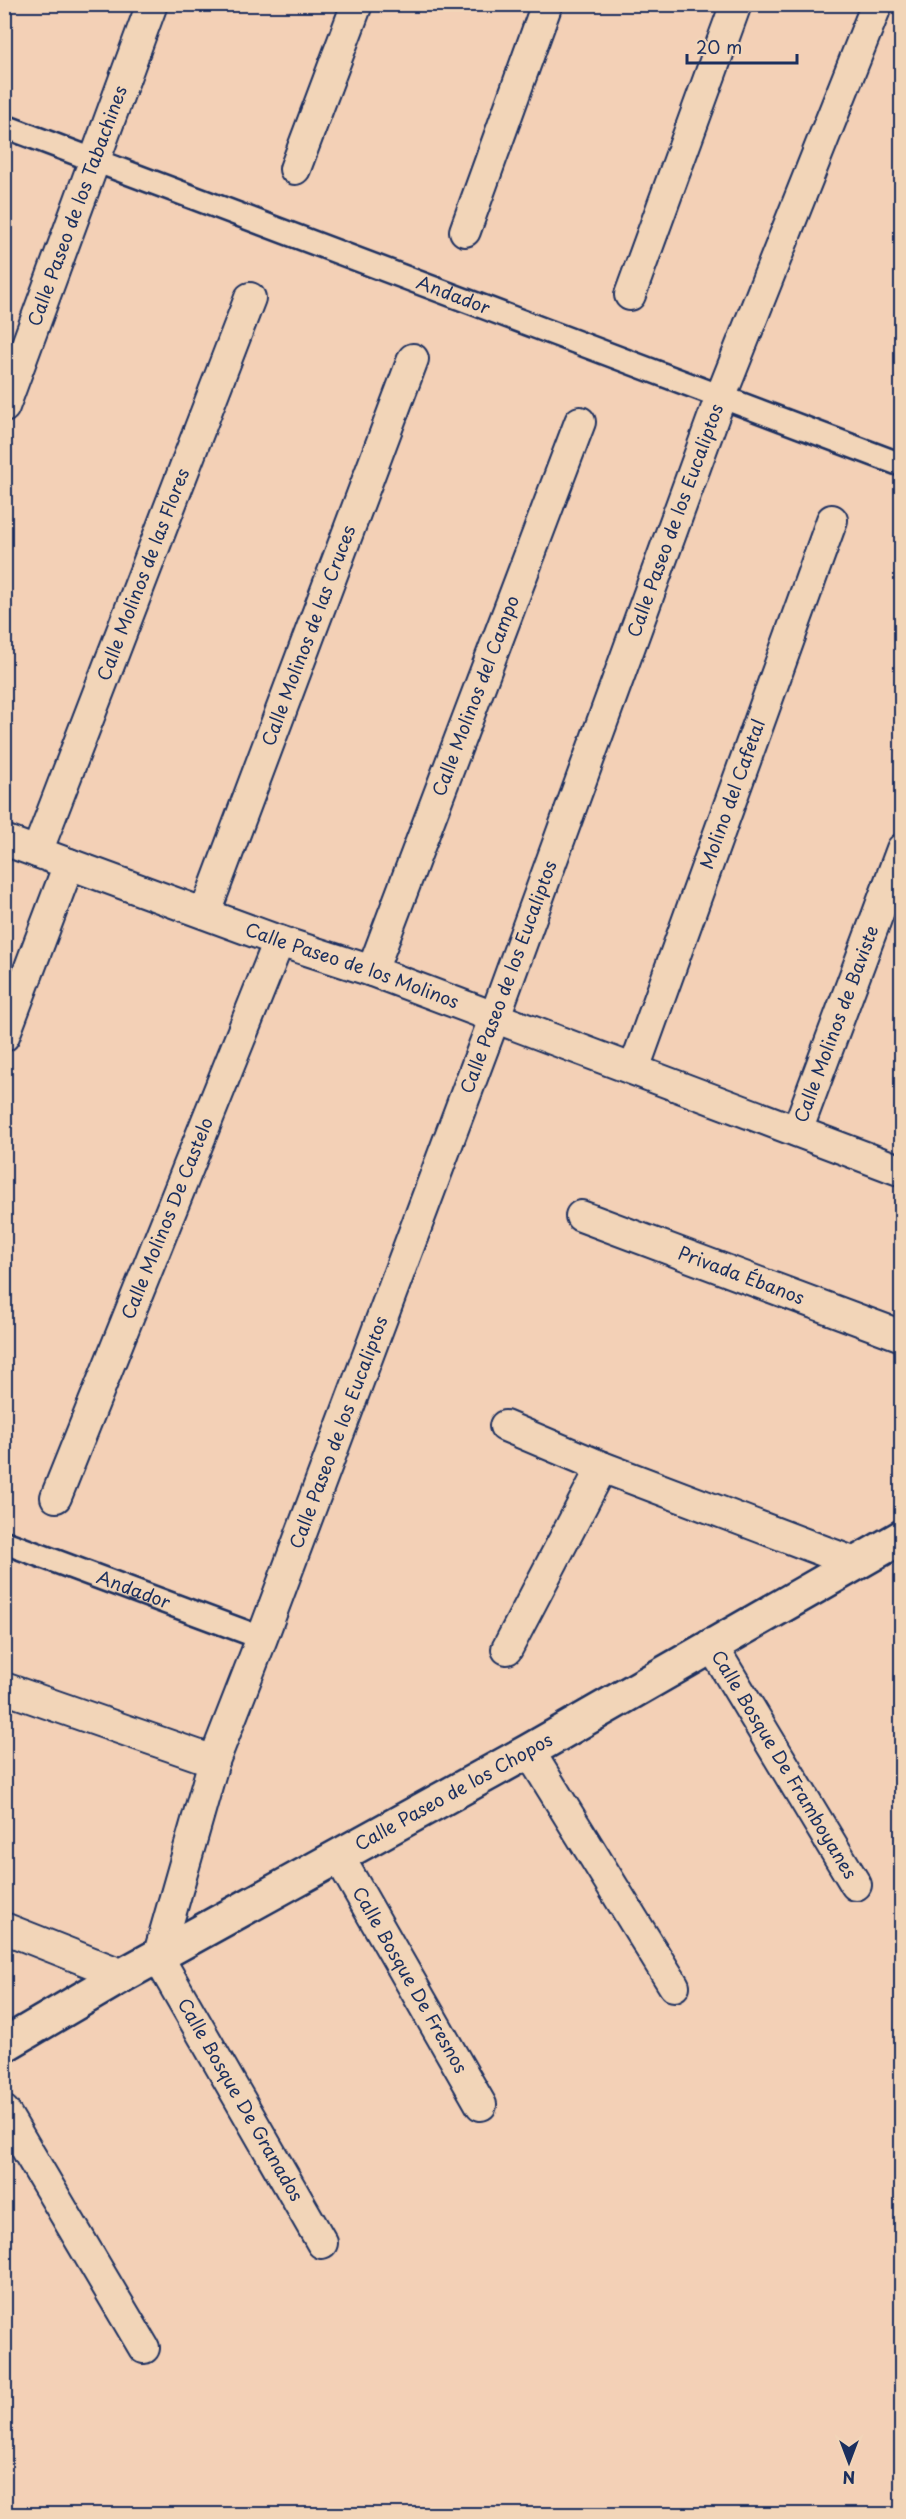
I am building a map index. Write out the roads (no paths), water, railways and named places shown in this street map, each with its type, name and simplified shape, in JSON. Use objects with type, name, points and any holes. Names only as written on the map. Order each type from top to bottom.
[{"type":"main road","name":"Calle Paseo de los Chopos","points":[[4,2045],[123,1975],[529,1752],[711,1644],[855,1563],[899,1544]]},
{"type":"street","name":"Calle Paseo de los Tabachines","points":[[4,407],[152,4]]},
{"type":"street","points":[[295,169],[357,4]]},
{"type":"street","points":[[465,231],[547,4]]},
{"type":"street","points":[[630,295],[736,4]]},
{"type":"street","name":"Calle Paseo de los Eucaliptos","points":[[158,1957],[214,1761],[494,1018],[721,396],[877,4]]},
{"type":"street","name":"Andador","points":[[4,126],[902,465]]},
{"type":"street","name":"Calle Molinos de las Flores","points":[[37,852],[250,298]]},
{"type":"street","name":"Calle Molinos de las Cruces","points":[[205,913],[413,359]]},
{"type":"street","name":"Calle Molinos del Campo","points":[[372,971],[580,422]]},
{"type":"street","name":"Molino del Cafetal","points":[[634,1069],[832,520]]},
{"type":"street","name":"Calle Paseo de los Molinos","points":[[4,840],[279,940],[372,971],[902,1171]]},
{"type":"street","name":"Calle Molinos de Baviste","points":[[797,1131],[902,849]]},
{"type":"street","points":[[4,1036],[69,864]]},
{"type":"street","name":"Calle Molinos De Castelo","points":[[56,1497],[279,940]]},
{"type":"street","name":"Privada Ébanos","points":[[581,1216],[902,1336]]},
{"type":"street","points":[[505,1426],[602,1467],[855,1563]]},
{"type":"street","points":[[507,1649],[602,1467]]},
{"type":"street","name":"Andador","points":[[4,1542],[262,1638]]},
{"type":"street","name":"Calle Bosque De Framboyanes","points":[[711,1644],[856,1885]]},
{"type":"street","points":[[4,1688],[214,1761]]},
{"type":"street","points":[[529,1752],[674,1986]]},
{"type":"street","name":"Calle Bosque De Fresnos","points":[[339,1857],[481,2105]]},
{"type":"street","points":[[4,1928],[123,1975]]},
{"type":"street","name":"Calle Bosque De Granados","points":[[158,1957],[322,2242]]},
{"type":"street","points":[[4,2111],[144,2348]]}]
